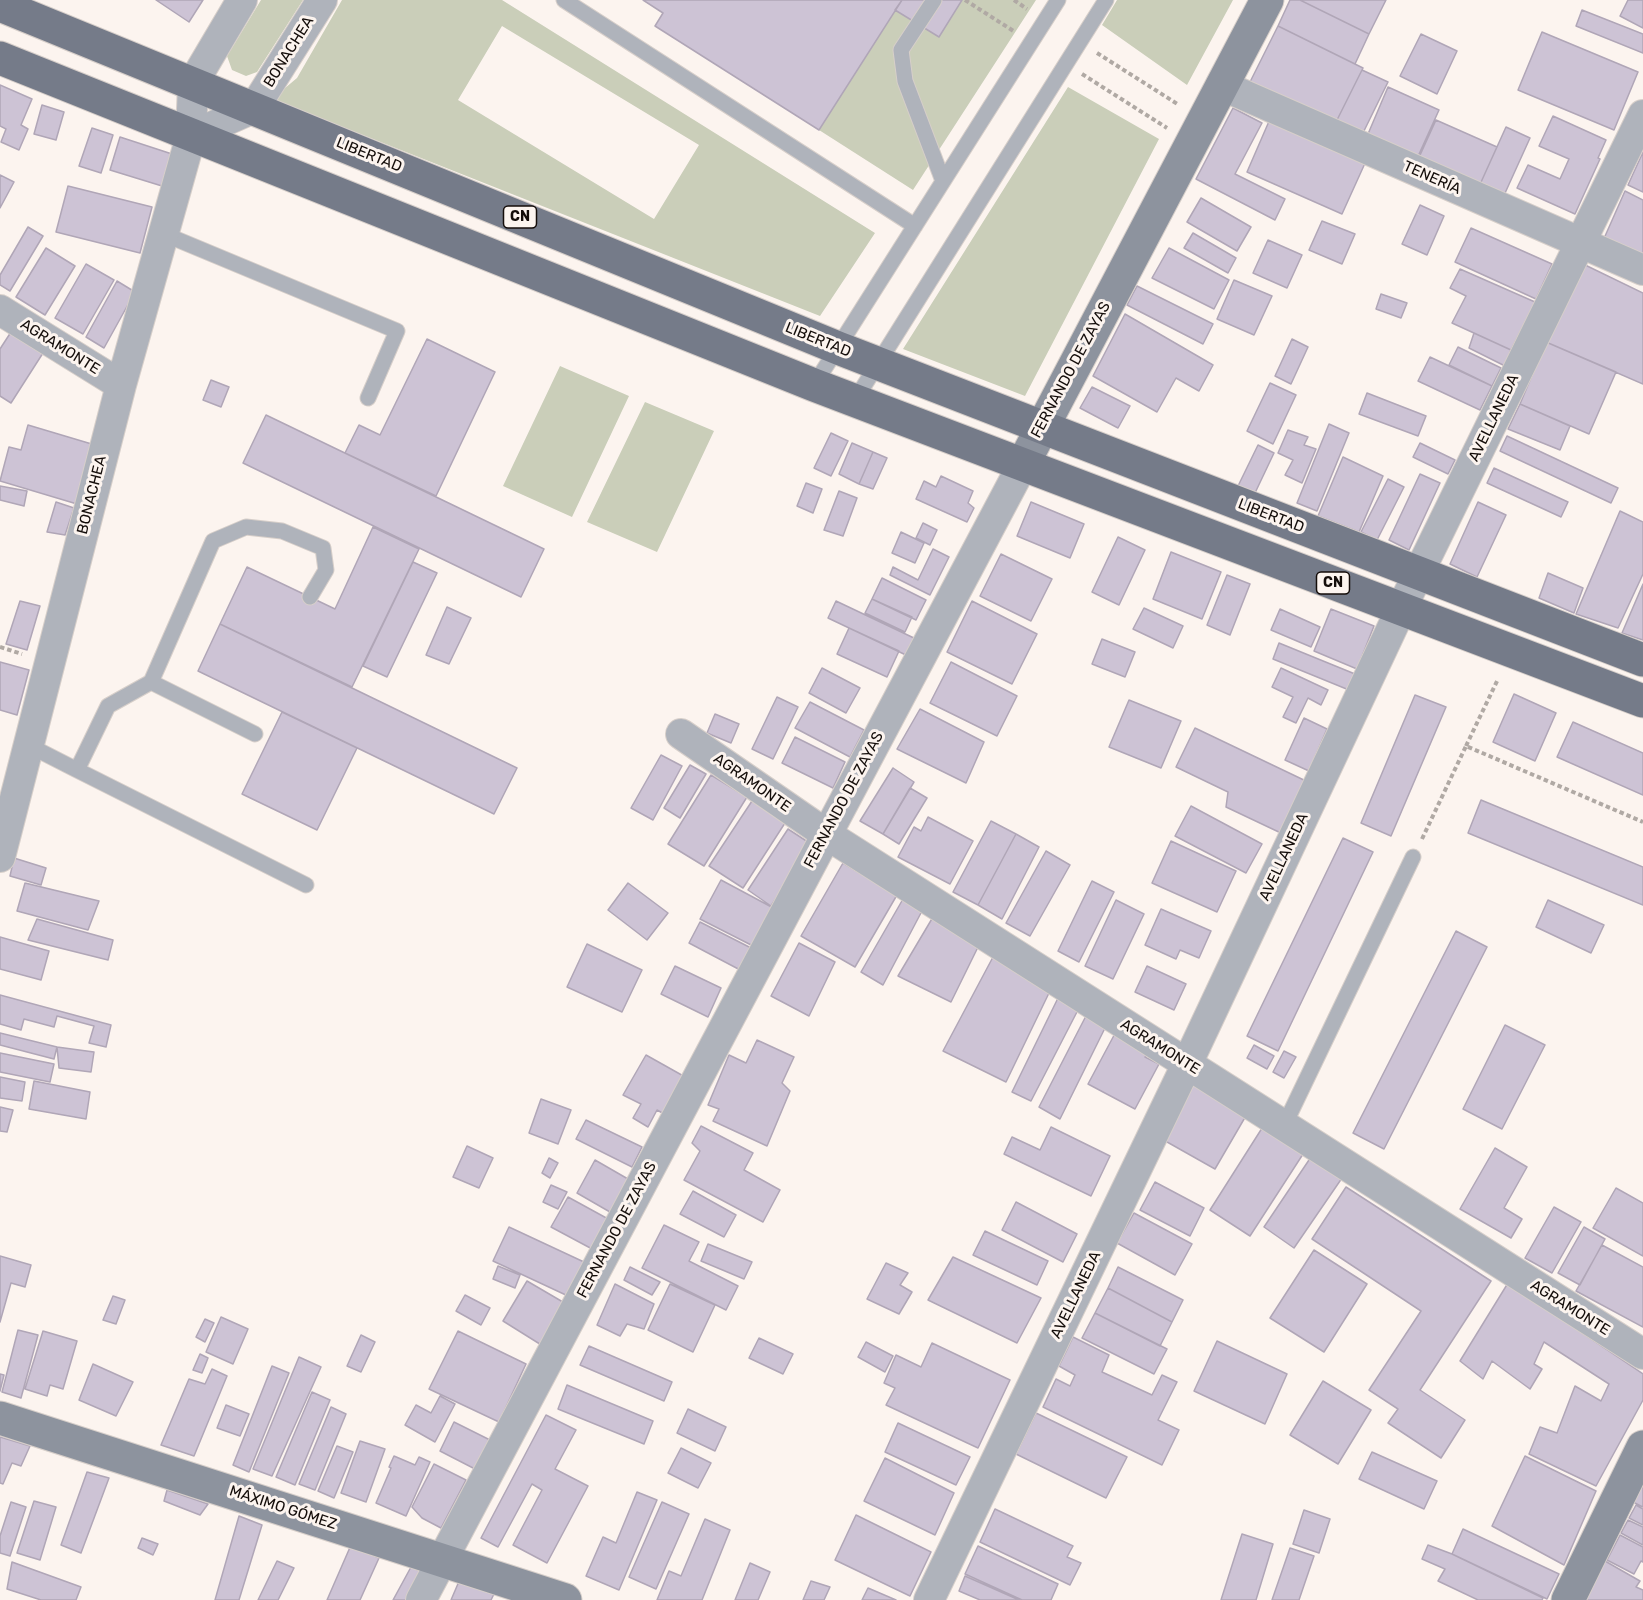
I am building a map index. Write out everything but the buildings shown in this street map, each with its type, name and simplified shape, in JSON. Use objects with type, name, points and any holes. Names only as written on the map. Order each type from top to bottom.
[{"type":"main road","name":"LIBERTAD","points":[[0,5],[838,348],[1643,660]]},
{"type":"main road","name":"CN","points":[[0,58],[814,385],[1643,701]]},
{"type":"street","name":"BONACHEA","points":[[0,857],[121,385],[191,136],[193,83],[242,0]]},
{"type":"street","name":"BONACHEA","points":[[254,108],[322,0]]},
{"type":"street","name":"FERNANDO DE ZAYAS","points":[[421,1600],[1267,0]]},
{"type":"street","name":"TENERÍA","points":[[1221,85],[1643,270]]},
{"type":"street","points":[[191,136],[254,108]]},
{"type":"street","name":"AVELLANEDA","points":[[929,1600],[1187,1064],[1401,609],[1643,115]]},
{"type":"street","name":"AGRAMONTE","points":[[0,310],[121,385]]},
{"type":"street","name":"AGRAMONTE","points":[[681,734],[826,834],[1643,1354]]},
{"type":"street","name":"MÁXIMO GÓMEZ","points":[[0,1418],[565,1600]]},
{"type":"street","points":[[1568,1600],[1643,1447]]},
{"type":"lane","points":[[564,0],[915,226]]},
{"type":"lane","points":[[934,0],[902,50],[905,81],[943,181]]},
{"type":"lane","points":[[814,385],[1058,0]]},
{"type":"lane","points":[[855,400],[1106,0]]},
{"type":"lane","points":[[164,234],[397,331],[368,398]]},
{"type":"lane","points":[[77,770],[108,706],[151,682],[213,541],[246,527],[282,531],[323,548],[326,570],[310,597]]},
{"type":"lane","points":[[151,682],[255,734]]},
{"type":"lane","points":[[28,745],[306,885]]},
{"type":"lane","points":[[1284,1126],[1413,857]]},
{"type":"path","points":[[1014,0],[1045,20]]},
{"type":"path","points":[[1080,42],[1203,120]]},
{"type":"path","points":[[1413,857],[1511,651]]},
{"type":"path","points":[[1466,746],[1643,822]]},
{"type":"green space","points":[[261,0],[303,0],[257,72],[246,76],[232,70],[227,56]]},
{"type":"green space","points":[[342,0],[502,0],[875,233],[820,316],[272,99],[297,78]],"holes":[[[502,26],[699,145],[654,219],[458,100]]]},
{"type":"green space","points":[[962,0],[1036,0],[913,190],[819,130],[895,10],[939,37]]},
{"type":"green space","points":[[1117,0],[1233,0],[1187,85],[1102,25]]},
{"type":"green space","points":[[1068,87],[1159,139],[1025,396],[903,349]]},
{"type":"green space","points":[[560,366],[629,396],[572,517],[503,486]]},
{"type":"green space","points":[[645,402],[714,431],[657,552],[587,522]]}]
